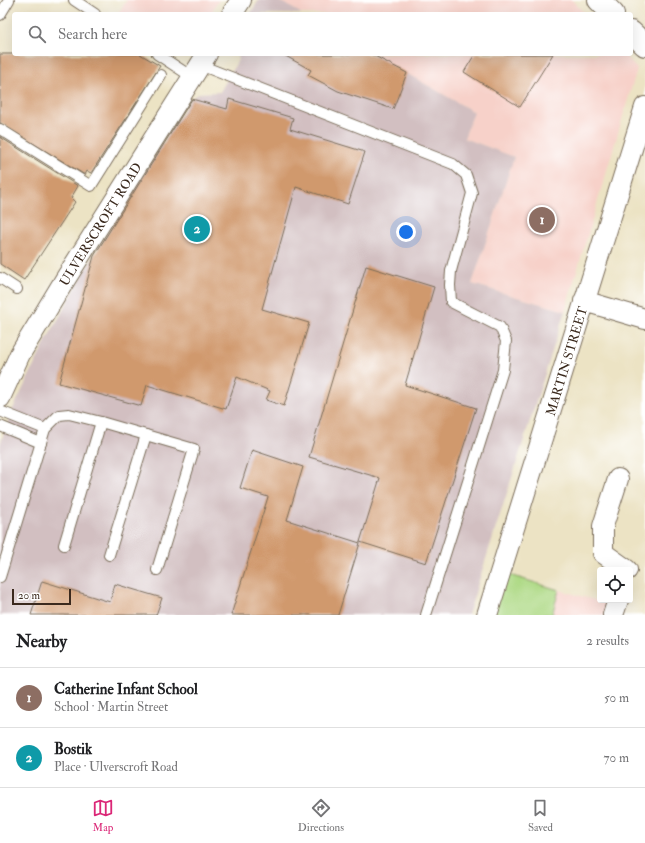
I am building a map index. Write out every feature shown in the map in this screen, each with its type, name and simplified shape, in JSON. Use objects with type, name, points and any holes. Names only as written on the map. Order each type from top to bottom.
[{"type":"street","points":[[233,12],[241,0]]},
{"type":"street","points":[[599,0],[611,12]]},
{"type":"street","points":[[633,34],[645,45]]},
{"type":"street","name":"ULVERSCROFT ROAD","points":[[0,398],[20,354],[200,65]]},
{"type":"street","name":"MARTIN STREET","points":[[487,615],[645,108]]},
{"type":"street","points":[[584,301],[645,319]]},
{"type":"street","points":[[618,479],[603,526],[603,553],[623,567]]},
{"type":"street","points":[[613,615],[617,603]]},
{"type":"lane","points":[[0,15],[9,0]]},
{"type":"lane","points":[[74,0],[92,12]]},
{"type":"lane","points":[[165,56],[200,65],[453,164],[466,175],[472,193],[451,271],[451,302],[500,327],[506,341],[503,370],[426,615]]},
{"type":"lane","points":[[0,129],[91,186],[161,74]]},
{"type":"lane","points":[[0,278],[17,289]]},
{"type":"lane","points":[[0,411],[45,429]]},
{"type":"lane","points":[[0,577],[45,429],[59,415],[69,414],[194,449],[157,570]]},
{"type":"lane","points":[[64,545],[101,422]]},
{"type":"lane","points":[[0,426],[41,444]]},
{"type":"lane","points":[[109,555],[146,435]]},
{"type":"shaded area","points":[[127,0],[219,0],[211,12],[119,12]]},
{"type":"shaded area","points":[[259,0],[278,0],[299,12],[251,12]]},
{"type":"shaded area","points":[[278,0],[572,0],[583,12],[299,12]]},
{"type":"shaded area","points":[[238,56],[376,56],[474,112],[464,138],[514,157],[472,284],[565,311],[468,615],[0,615],[0,444],[12,411],[47,339],[94,255],[190,99],[199,93],[220,92],[238,60]]},
{"type":"shaded area","points":[[376,56],[625,56],[637,69],[565,311],[472,284],[514,157],[464,138],[474,112]]},
{"type":"shaded area","points":[[559,590],[597,601],[597,603],[613,605],[610,615],[552,615]]},
{"type":"green space","points":[[503,573],[559,590],[552,615],[491,615]]},
{"type":"building","points":[[0,54],[12,54],[12,56],[143,56],[160,66],[91,173],[87,171],[85,175],[0,123]]},
{"type":"building","points":[[286,56],[375,56],[407,73],[393,109],[338,91],[308,75],[311,70]]},
{"type":"building","points":[[474,56],[552,56],[520,107],[464,72]]},
{"type":"building","points":[[192,99],[227,109],[229,99],[293,118],[290,129],[365,152],[348,204],[296,187],[262,309],[309,323],[284,406],[266,400],[270,391],[237,377],[226,409],[147,385],[141,406],[59,383],[94,256]]},
{"type":"building","points":[[0,137],[78,186],[71,198],[75,202],[24,280],[0,264]]},
{"type":"building","points":[[366,266],[434,287],[405,385],[476,408],[426,563],[360,542],[380,478],[309,457]]},
{"type":"building","points":[[252,450],[303,467],[287,520],[360,543],[338,615],[231,615],[268,497],[240,488]]},
{"type":"building","points":[[42,581],[110,602],[115,584],[162,598],[156,615],[31,615]]},
{"type":"place","name":"Catherine Infant School","points":[[542,220]]},
{"type":"place","name":"Bostik","points":[[197,229]]}]
